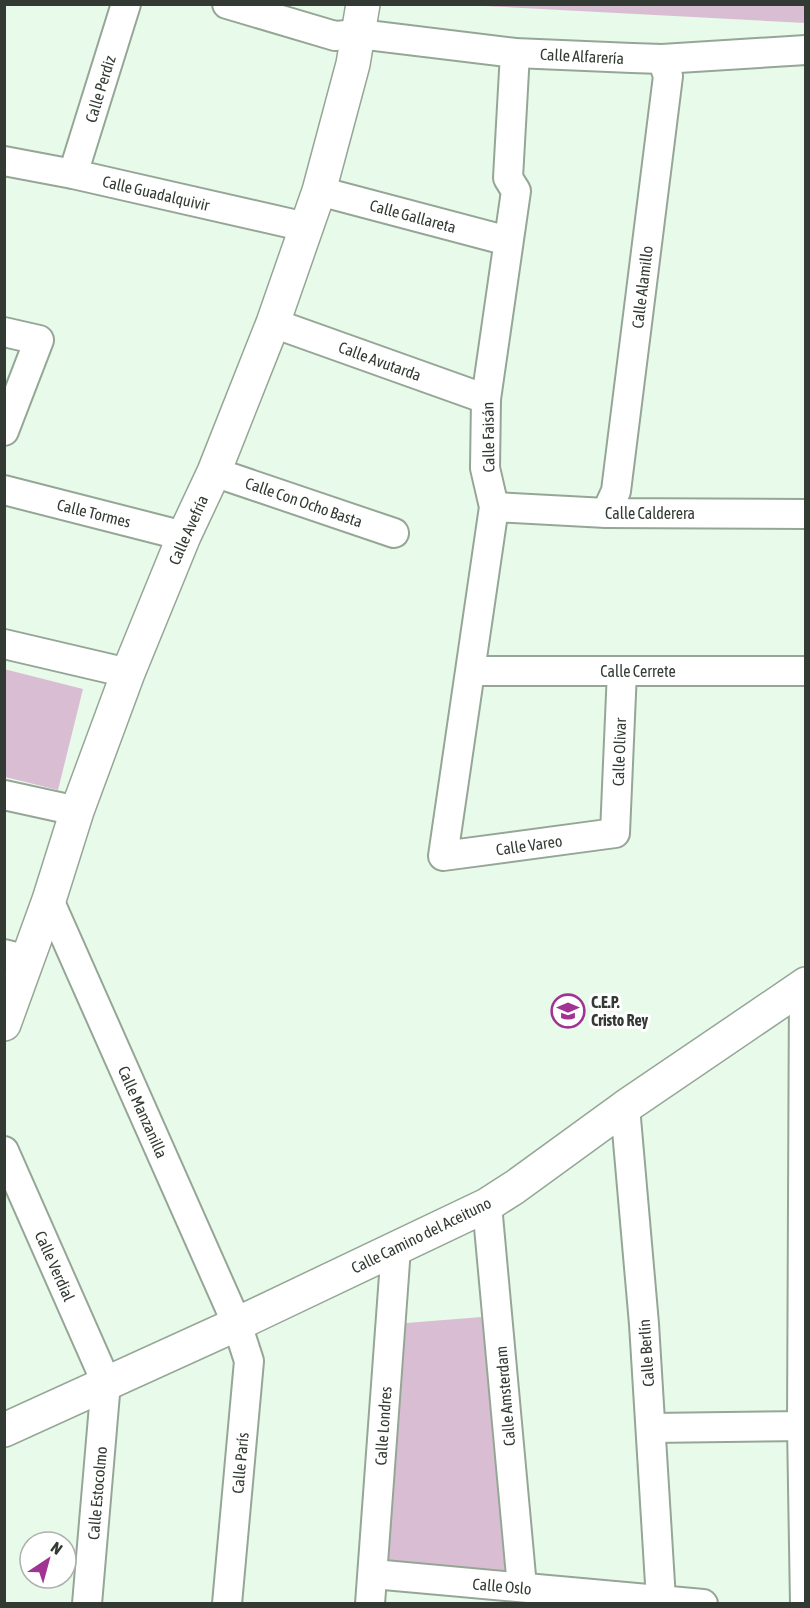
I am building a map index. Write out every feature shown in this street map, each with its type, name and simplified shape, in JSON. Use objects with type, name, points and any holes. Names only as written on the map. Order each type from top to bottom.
[{"type":"street","name":"Calle Perdiz","points":[[73,174],[126,4]]},
{"type":"street","name":"Calle Alfarería","points":[[227,4],[335,36],[361,19],[515,53],[662,59],[806,50]]},
{"type":"street","name":"Calle Avefría","points":[[4,1024],[16,957],[49,900],[77,811],[128,673],[184,536],[214,472],[273,323],[319,191],[353,64],[361,19]]},
{"type":"street","name":"Calle Faisán","points":[[443,856],[494,507],[485,468],[486,399],[516,191],[507,178],[515,53]]},
{"type":"street","name":"Calle Alamillo","points":[[606,513],[616,491],[664,111],[668,75],[662,59]]},
{"type":"street","name":"Calle Guadalquivir","points":[[4,161],[73,174],[306,227]]},
{"type":"street","name":"Calle Gallareta","points":[[319,191],[508,241]]},
{"type":"street","name":"Calle Avutarda","points":[[273,323],[486,399]]},
{"type":"street","points":[[4,332],[39,340],[4,431]]},
{"type":"street","name":"Calle Con Ocho Basta","points":[[214,472],[394,532]]},
{"type":"street","name":"Calle Tormes","points":[[4,490],[184,536]]},
{"type":"street","name":"Calle Calderera","points":[[494,507],[606,513],[806,514]]},
{"type":"street","points":[[4,644],[128,673]]},
{"type":"street","name":"Calle Cerrete","points":[[471,671],[806,670]]},
{"type":"street","name":"Calle Olivar","points":[[615,833],[622,671]]},
{"type":"street","points":[[4,795],[77,811]]},
{"type":"street","name":"Calle Vareo","points":[[443,856],[615,833]]},
{"type":"street","name":"Calle Manzanilla","points":[[49,900],[237,1324]]},
{"type":"street","points":[[805,984],[805,1604]]},
{"type":"street","name":"Calle Camino del Aceituno","points":[[4,1430],[237,1324],[486,1205],[805,984]]},
{"type":"street","name":"Calle Berlín","points":[[625,1107],[644,1324],[661,1600]]},
{"type":"street","name":"Calle Verdial","points":[[4,1151],[106,1382]]},
{"type":"street","name":"Calle Amsterdam","points":[[486,1205],[522,1587]]},
{"type":"street","name":"Calle Londres","points":[[370,1604],[396,1248]]},
{"type":"street","name":"Calle París","points":[[227,1604],[249,1361],[237,1324]]},
{"type":"street","name":"Calle Estocolmo","points":[[87,1604],[106,1382]]},
{"type":"street","points":[[651,1428],[804,1426]]},
{"type":"street","name":"Calle Oslo","points":[[373,1574],[704,1604]]},
{"type":"shaded area","points":[[485,4],[805,5],[805,23],[485,6]]},
{"type":"shaded area","points":[[4,669],[83,689],[58,790],[5,777]]},
{"type":"shaded area","points":[[482,1317],[505,1571],[388,1561],[406,1323]]},
{"type":"place","name":"C.E.P. Cristo Rey","points":[[568,1011]]}]
